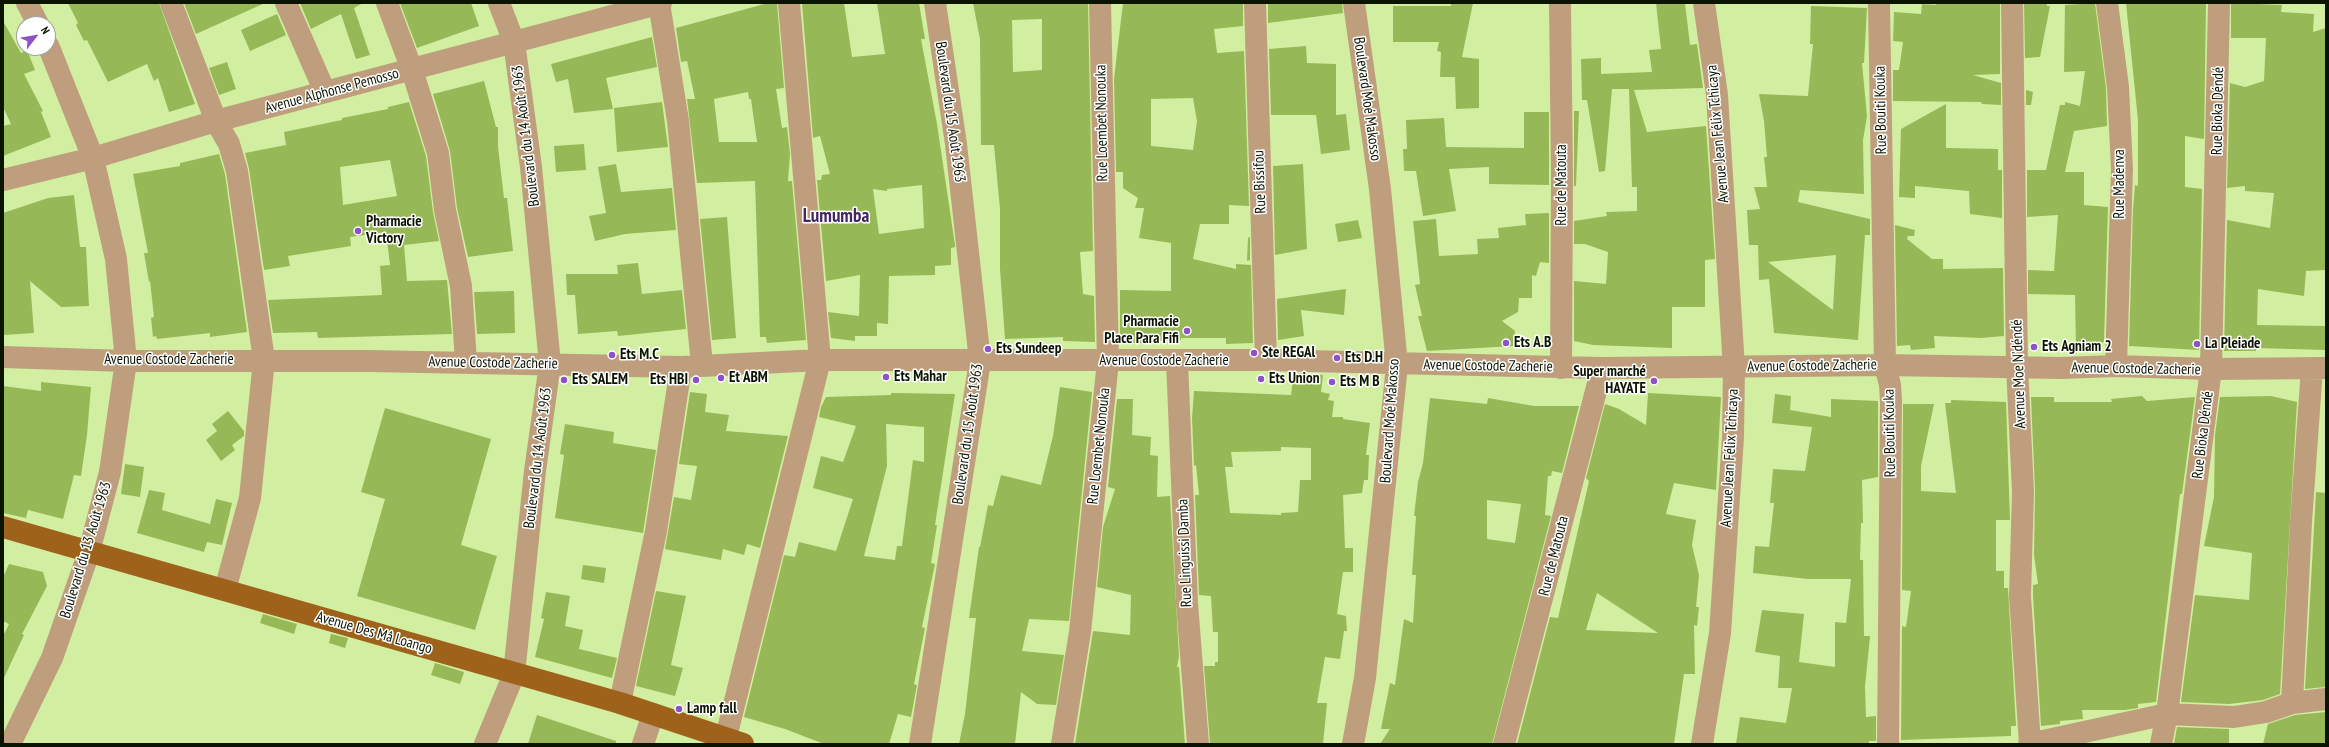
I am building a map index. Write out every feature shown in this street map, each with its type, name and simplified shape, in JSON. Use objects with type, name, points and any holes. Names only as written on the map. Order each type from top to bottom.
[{"type":"main road","name":"Avenue Des Mâ Loango","points":[[3,527],[620,703],[734,740]]},
{"type":"street","points":[[27,3],[34,16]]},
{"type":"street","points":[[172,3],[216,121],[229,144],[237,171],[264,360],[250,498],[225,590]]},
{"type":"street","points":[[286,3],[324,92]]},
{"type":"street","points":[[387,3],[412,70],[438,153],[445,210],[461,286],[466,362]]},
{"type":"street","name":"Boulevard du 14 Août 1963","points":[[485,744],[514,674],[535,471],[550,364],[531,168],[514,42],[499,3]]},
{"type":"street","points":[[734,740],[820,360],[788,3]]},
{"type":"street","name":"Boulevard du 15 Août 1963","points":[[920,744],[980,361],[956,144],[935,3]]},
{"type":"street","name":"Rue Loembet Nonouka","points":[[1062,744],[1080,632],[1108,361],[1100,3]]},
{"type":"street","name":"Rue Bissifou","points":[[1255,3],[1266,360]]},
{"type":"street","name":"Boulevard Moé Makosso","points":[[1353,744],[1366,670],[1397,365],[1380,189],[1354,3]]},
{"type":"street","name":"Rue de Matouta","points":[[1560,3],[1562,174],[1561,368]]},
{"type":"street","name":"Avenue Jean Félix Tchicaya","points":[[1702,744],[1720,633],[1733,436],[1734,368],[1717,95],[1704,3]]},
{"type":"street","name":"Rue Bouiti Kouka","points":[[1879,3],[1884,365],[1890,385],[1891,401],[1888,744]]},
{"type":"street","name":"Avenue Moe N'déndé","points":[[2012,3],[2017,366],[2023,492],[2020,596],[2030,744]]},
{"type":"street","name":"Rue Madenva","points":[[2107,3],[2118,87],[2122,169],[2116,366]]},
{"type":"street","name":"Rue Bioka Déndé","points":[[2161,744],[2167,714],[2211,370],[2219,3]]},
{"type":"street","points":[[620,703],[692,366],[678,121],[651,4]]},
{"type":"street","name":"Avenue Alphonse Pemosso","points":[[3,180],[93,158],[216,121],[412,70],[651,4]]},
{"type":"street","name":"Boulevard du 13 Août 1963","points":[[10,744],[52,658],[89,552],[110,472],[126,361],[116,259],[93,158],[52,56]]},
{"type":"street","name":"Avenue Costode Zacherie","points":[[3,357],[126,361],[264,360],[692,366],[820,360],[1266,360],[1397,365],[1561,368],[1734,368],[1884,365],[2116,366],[2211,370],[2319,368]]},
{"type":"street","name":"Rue Linguissi Damba","points":[[1177,361],[1186,603],[1198,744]]},
{"type":"street","name":"Rue de Matouta","points":[[1504,744],[1602,368]]},
{"type":"street","points":[[2292,704],[2301,522],[2319,368]]},
{"type":"street","points":[[2030,744],[2167,714],[2234,718],[2266,712],[2292,704],[2326,699]]},
{"type":"street","points":[[644,744],[653,714]]},
{"type":"building","points":[[68,3],[159,3],[195,104],[169,112],[158,78],[154,81],[147,64],[108,82],[87,40],[84,41],[76,25],[78,23]]},
{"type":"building","points":[[184,3],[265,3],[196,34]]},
{"type":"building","points":[[300,3],[363,3],[354,8],[370,55],[356,59],[341,14],[311,29]]},
{"type":"building","points":[[400,3],[471,3],[479,26],[417,48]]},
{"type":"building","points":[[768,3],[777,3],[784,88],[776,89],[782,128],[787,127],[790,154],[788,181],[792,181],[806,340],[767,343],[766,337],[760,337],[755,181],[697,183],[687,99],[695,99],[687,61],[681,62],[676,28]],"holes":[[[748,92],[749,99],[751,99],[757,142],[719,142],[714,99]]]},
{"type":"building","points":[[802,3],[844,3],[852,57],[885,54],[877,3],[919,3],[925,39],[921,39],[937,124],[955,247],[951,248],[951,265],[935,266],[935,275],[889,276],[888,324],[877,323],[877,336],[855,336],[855,341],[831,338],[828,312],[859,316],[860,275],[826,281],[817,180],[821,180],[822,175],[830,174],[820,136],[813,138]],"holes":[[[922,185],[924,228],[879,234],[873,189],[887,191],[887,189]]]},
{"type":"building","points":[[973,3],[1088,3],[1093,251],[1080,252],[1083,294],[1094,296],[1095,342],[1063,341],[1063,337],[1005,339],[1000,269],[1000,209],[994,145],[981,145],[980,39]],"holes":[[[1042,19],[1042,70],[1013,72],[1012,20]]]},
{"type":"building","points":[[1123,3],[1243,3],[1243,26],[1214,29],[1217,53],[1244,51],[1249,206],[1229,205],[1229,224],[1200,224],[1193,259],[1236,269],[1236,264],[1251,265],[1253,343],[1226,344],[1226,338],[1181,338],[1181,340],[1150,341],[1149,343],[1120,343],[1120,290],[1171,291],[1171,243],[1139,238],[1144,208],[1135,208],[1138,198],[1123,188],[1123,172],[1116,172],[1114,79]],"holes":[[[1193,98],[1197,121],[1193,150],[1151,146],[1151,99]]]},
{"type":"building","points":[[1268,3],[1342,3],[1343,13],[1268,23]]},
{"type":"building","points":[[1451,3],[1473,3],[1462,57],[1479,59],[1479,108],[1456,109],[1455,77],[1440,77],[1441,52],[1437,51],[1439,42],[1393,42],[1393,6],[1451,6]]},
{"type":"building","points":[[1656,3],[1685,3],[1690,45],[1697,44],[1703,88],[1634,90],[1647,132],[1706,126],[1715,259],[1705,260],[1705,307],[1672,307],[1672,348],[1593,345],[1574,341],[1574,281],[1606,284],[1608,252],[1585,244],[1574,244],[1574,221],[1607,216],[1606,212],[1637,211],[1637,187],[1632,187],[1629,89],[1612,89],[1605,171],[1599,172],[1587,100],[1582,100],[1581,59],[1601,58],[1601,74],[1652,72],[1649,50],[1661,49]]},
{"type":"building","points":[[1937,3],[2000,3],[2000,74],[1973,75],[2001,83],[2001,105],[1982,104],[1981,102],[1893,101],[1893,70],[1899,70],[1903,42],[1893,41],[1894,12],[1921,14],[1922,4],[1936,5]]},
{"type":"building","points":[[2024,3],[2047,3],[2047,6],[2050,6],[2040,57],[2025,58]]},
{"type":"building","points":[[2095,3],[2106,88],[2107,126],[2074,131],[2065,172],[2084,172],[2084,205],[2108,207],[2104,342],[2076,348],[2075,295],[2028,294],[2028,270],[2054,271],[2058,215],[2027,217],[2027,170],[2046,170],[2060,105],[2065,105],[2065,102],[2080,106],[2085,71],[2064,72],[2065,5]]},
{"type":"building","points":[[2126,3],[2206,3],[2204,139],[2185,136],[2185,187],[2202,189],[2199,350],[2129,346],[2133,209],[2135,185],[2138,186],[2138,120]]},
{"type":"building","points":[[2231,3],[2282,5],[2281,12],[2314,14],[2313,32],[2326,28],[2326,270],[2306,271],[2304,296],[2258,289],[2257,325],[2326,326],[2326,350],[2256,348],[2256,351],[2224,351],[2227,220],[2270,228],[2274,193],[2245,191],[2245,186],[2227,188],[2230,83],[2245,87],[2264,81],[2266,38],[2231,38]]},
{"type":"building","points":[[1811,6],[1867,8],[1864,63],[1862,63],[1867,116],[1863,140],[1864,194],[1800,190],[1798,202],[1870,219],[1870,235],[1865,235],[1858,340],[1774,333],[1769,279],[1759,280],[1758,245],[1749,245],[1747,210],[1760,209],[1754,187],[1767,187],[1764,157],[1767,157],[1764,121],[1759,94],[1808,96],[1813,44],[1810,44]],"holes":[[[1836,255],[1833,310],[1768,262]]]},
{"type":"building","points":[[277,14],[286,35],[250,51],[241,30]]},
{"type":"building","points":[[3,21],[16,44],[16,56],[29,56],[35,70],[24,74],[43,111],[41,112],[51,137],[3,156],[3,126],[11,124],[3,107]]},
{"type":"building","points":[[652,37],[657,67],[606,78],[613,109],[574,113],[568,79],[556,82],[551,64]]},
{"type":"building","points":[[1306,46],[1307,63],[1336,64],[1336,115],[1346,114],[1350,150],[1321,154],[1316,115],[1271,115],[1269,49]]},
{"type":"building","points":[[227,62],[236,89],[219,95],[209,68]]},
{"type":"building","points":[[484,81],[496,127],[498,127],[498,147],[504,198],[507,198],[513,251],[468,257],[457,208],[450,151],[433,94]]},
{"type":"building","points":[[2026,90],[2033,92],[2031,105],[2026,105]]},
{"type":"building","points":[[409,102],[426,156],[433,212],[439,241],[404,245],[407,281],[447,280],[452,334],[318,338],[317,332],[273,333],[268,300],[382,295],[380,266],[390,265],[386,232],[350,237],[351,246],[288,256],[290,266],[264,270],[249,169],[245,153],[286,145],[284,132],[388,109],[388,107]],"holes":[[[390,160],[397,196],[343,205],[340,167]]]},
{"type":"building","points":[[662,102],[668,147],[617,152],[614,108]]},
{"type":"building","points":[[1946,104],[1946,148],[1998,149],[1998,170],[2002,170],[2002,218],[1970,214],[1969,191],[1915,186],[1915,198],[1899,197],[1901,129]]},
{"type":"building","points":[[1574,111],[1579,111],[1576,186],[1574,186]]},
{"type":"building","points":[[1524,112],[1549,112],[1549,185],[1489,184],[1489,167],[1449,169],[1456,211],[1423,216],[1416,171],[1404,171],[1403,149],[1407,149],[1406,120],[1444,118],[1446,147],[1524,148]]},
{"type":"building","points":[[584,144],[586,170],[556,172],[554,146]]},
{"type":"building","points":[[219,154],[225,174],[247,332],[210,337],[210,333],[157,339],[156,336],[153,337],[151,318],[154,317],[150,281],[149,282],[144,253],[148,253],[133,174],[180,166],[180,163]]},
{"type":"building","points":[[616,164],[621,192],[672,188],[676,230],[625,234],[595,241],[589,216],[606,213],[598,167]]},
{"type":"building","points":[[1303,164],[1307,249],[1275,255],[1273,166]]},
{"type":"building","points":[[74,195],[80,247],[86,247],[89,306],[61,307],[30,281],[34,333],[3,335],[3,213],[48,198]]},
{"type":"building","points":[[1549,213],[1549,263],[1540,262],[1536,276],[1532,275],[1532,298],[1519,298],[1518,312],[1502,321],[1515,331],[1513,346],[1427,351],[1418,316],[1422,316],[1415,285],[1420,284],[1413,221],[1436,219],[1439,256],[1478,254],[1477,239],[1499,238],[1498,228],[1526,225],[1525,214]]},
{"type":"building","points":[[727,217],[736,338],[712,340],[700,219]]},
{"type":"building","points":[[1358,220],[1362,238],[1338,242],[1335,224]]},
{"type":"building","points":[[1895,225],[1915,230],[1914,236],[1908,236],[1907,239],[1932,259],[1943,259],[1943,269],[2003,268],[2004,336],[1981,338],[1934,336],[1935,348],[1911,350],[1910,345],[1897,346]]},
{"type":"building","points":[[1250,237],[1250,260],[1247,261],[1248,238]]},
{"type":"building","points":[[638,263],[642,294],[682,290],[686,329],[618,336],[617,331],[578,334],[575,295],[567,295],[566,274],[618,274],[617,265]]},
{"type":"building","points":[[1346,289],[1344,315],[1301,310],[1304,336],[1278,340],[1277,299]]},
{"type":"building","points":[[514,291],[515,333],[477,334],[474,292]]},
{"type":"building","points":[[1294,373],[1323,375],[1321,392],[1330,394],[1328,400],[1334,401],[1332,417],[1343,417],[1343,419],[1370,423],[1366,455],[1369,455],[1368,480],[1364,480],[1362,493],[1343,495],[1345,548],[1353,548],[1353,572],[1343,572],[1337,614],[1346,616],[1347,631],[1344,631],[1340,659],[1325,657],[1317,703],[1327,703],[1323,744],[1210,744],[1204,666],[1215,666],[1215,662],[1218,662],[1218,632],[1213,632],[1211,596],[1199,595],[1195,495],[1199,495],[1196,465],[1194,466],[1192,418],[1194,391],[1291,395]],"holes":[[[1281,447],[1311,448],[1311,480],[1300,480],[1298,512],[1281,513],[1281,515],[1230,513],[1225,467],[1233,467],[1231,452],[1281,451]]]},
{"type":"building","points":[[41,382],[91,387],[87,435],[81,476],[74,475],[63,519],[28,510],[26,518],[3,513],[3,386],[41,391]]},
{"type":"building","points":[[1060,387],[1092,392],[1069,621],[1029,619],[1022,651],[1064,655],[1056,705],[1037,704],[1021,692],[1015,744],[959,744],[965,714],[976,618],[969,618],[979,547],[988,505],[993,506],[1001,475],[1041,485],[1053,436]]},
{"type":"building","points":[[690,392],[707,394],[705,412],[729,415],[726,431],[788,436],[760,548],[747,544],[744,555],[723,549],[721,560],[665,549],[674,497],[691,500],[697,466],[679,464]]},
{"type":"building","points":[[891,393],[955,394],[935,525],[937,525],[931,563],[935,564],[922,627],[925,628],[914,684],[917,685],[911,717],[898,714],[889,744],[824,744],[785,729],[744,717],[784,555],[795,557],[799,542],[836,551],[853,499],[813,488],[821,456],[843,462],[856,426],[819,417],[821,407],[826,397],[891,395]],"holes":[[[886,424],[924,427],[924,462],[913,460],[902,546],[897,546],[895,560],[864,556],[887,466]]]},
{"type":"building","points":[[1648,393],[1721,397],[1716,490],[1674,483],[1666,514],[1696,520],[1692,545],[1699,575],[1696,607],[1699,607],[1697,626],[1694,625],[1695,674],[1684,674],[1674,744],[1517,744],[1550,617],[1558,618],[1589,481],[1586,478],[1605,404],[1619,409],[1646,425]],"holes":[[[1597,593],[1658,633],[1586,630]]]},
{"type":"building","points":[[1775,394],[1791,396],[1790,410],[1831,417],[1831,399],[1878,401],[1878,477],[1862,480],[1863,523],[1861,523],[1860,560],[1863,560],[1864,636],[1870,636],[1865,687],[1866,717],[1876,716],[1876,741],[1869,741],[1869,744],[1736,744],[1740,717],[1786,723],[1792,688],[1778,688],[1780,656],[1755,652],[1762,610],[1804,614],[1799,662],[1835,667],[1835,622],[1846,623],[1851,579],[1808,579],[1753,573],[1755,546],[1769,547],[1774,503],[1770,503],[1773,469],[1805,471],[1812,427],[1772,423]]},
{"type":"building","points":[[2142,396],[2147,401],[2195,397],[2182,494],[2180,494],[2156,702],[2138,704],[2138,708],[2125,710],[2082,710],[2083,719],[2060,721],[2060,724],[2041,726],[2033,596],[2033,585],[2038,584],[2034,555],[2035,491],[2031,397],[2054,397],[2054,402],[2112,402],[2111,399]]},
{"type":"building","points":[[2271,396],[2297,402],[2280,694],[2263,700],[2229,704],[2181,702],[2195,595],[2249,600],[2252,553],[2204,546],[2214,497],[2215,435],[2220,397]]},
{"type":"building","points":[[1430,398],[1487,404],[1488,398],[1534,406],[1579,406],[1562,473],[1552,471],[1551,476],[1548,476],[1545,515],[1551,516],[1492,744],[1380,744],[1390,729],[1381,729],[1390,683],[1395,685],[1404,619],[1413,623],[1416,575],[1412,575],[1416,516],[1414,516],[1418,482],[1423,463]],"holes":[[[1487,500],[1521,504],[1515,543],[1487,539]]]},
{"type":"building","points":[[1117,399],[1133,399],[1132,435],[1151,437],[1150,455],[1158,456],[1157,497],[1170,496],[1179,656],[1177,667],[1179,667],[1185,744],[1075,744],[1093,631],[1130,635],[1131,595],[1097,587],[1103,527],[1115,489],[1108,487]]},
{"type":"building","points":[[1951,400],[2006,402],[2010,520],[1996,520],[1996,571],[2004,571],[2004,588],[2008,588],[2016,726],[2011,726],[2011,736],[1901,740],[1902,626],[1906,627],[1911,591],[1902,590],[1903,404],[1934,404],[1921,466],[1921,491],[1956,493],[1945,403],[1951,403]]},
{"type":"building","points":[[385,408],[491,439],[461,545],[497,556],[475,630],[357,596],[385,499],[361,492]]},
{"type":"building","points":[[228,411],[244,431],[244,436],[232,445],[235,450],[221,461],[206,440],[217,431],[212,424]]},
{"type":"building","points":[[565,424],[614,432],[613,443],[656,450],[643,533],[555,518],[564,455],[560,454]]},
{"type":"building","points":[[125,464],[144,467],[140,497],[121,494]]},
{"type":"building","points":[[149,490],[165,493],[162,510],[210,524],[216,499],[232,503],[222,545],[207,542],[204,552],[137,533]]},
{"type":"building","points":[[2316,492],[2326,493],[2325,687],[2305,689]]},
{"type":"building","points":[[9,564],[43,572],[47,586],[22,634],[24,635],[3,680],[3,636],[9,624],[3,621],[3,577]]},
{"type":"building","points":[[583,565],[606,568],[604,583],[581,579]]},
{"type":"building","points":[[656,591],[686,596],[671,665],[683,668],[675,696],[636,686]]},
{"type":"building","points":[[546,592],[570,596],[565,626],[583,630],[579,649],[617,658],[612,678],[535,657],[544,619],[541,618]]},
{"type":"building","points":[[263,614],[297,624],[294,634],[260,623]]},
{"type":"building","points":[[331,634],[348,638],[345,648],[329,643]]},
{"type":"building","points":[[435,663],[464,672],[460,684],[431,675]]},
{"type":"building","points":[[2326,712],[2326,744],[2263,744],[2268,724],[2295,715]]},
{"type":"building","points":[[537,715],[616,741],[616,744],[528,744]]},
{"type":"building","points":[[2177,727],[2229,729],[2229,744],[2174,744]]},
{"type":"place","name":"Pharmacie Victory","points":[[358,231]]},
{"type":"place","name":"Pharmacie Place Para Fifi","points":[[1187,331]]},
{"type":"place","name":"Ets A.B","points":[[1506,343]]},
{"type":"place","name":"La Pleiade","points":[[2197,344]]},
{"type":"place","name":"Ets Agniam 2","points":[[2034,347]]},
{"type":"place","name":"Ets Sundeep","points":[[988,349]]},
{"type":"place","name":"Ste REGAl","points":[[1254,353]]},
{"type":"place","name":"Ets M.C","points":[[612,355]]},
{"type":"place","name":"Ets D.H","points":[[1337,358]]},
{"type":"place","name":"Ets Mahar","points":[[886,377]]},
{"type":"place","name":"Et ABM","points":[[721,378]]},
{"type":"place","name":"Ets Union","points":[[1261,379]]},
{"type":"place","name":"Ets SALEM","points":[[564,380]]},
{"type":"place","name":"Ets HBI","points":[[696,380]]},
{"type":"place","name":"Super marché HAYATE","points":[[1654,381]]},
{"type":"place","name":"Ets M B","points":[[1332,382]]},
{"type":"place","name":"Lamp fall","points":[[679,709]]},
{"type":"district","name":"Lumumba","points":[[836,217]]}]
